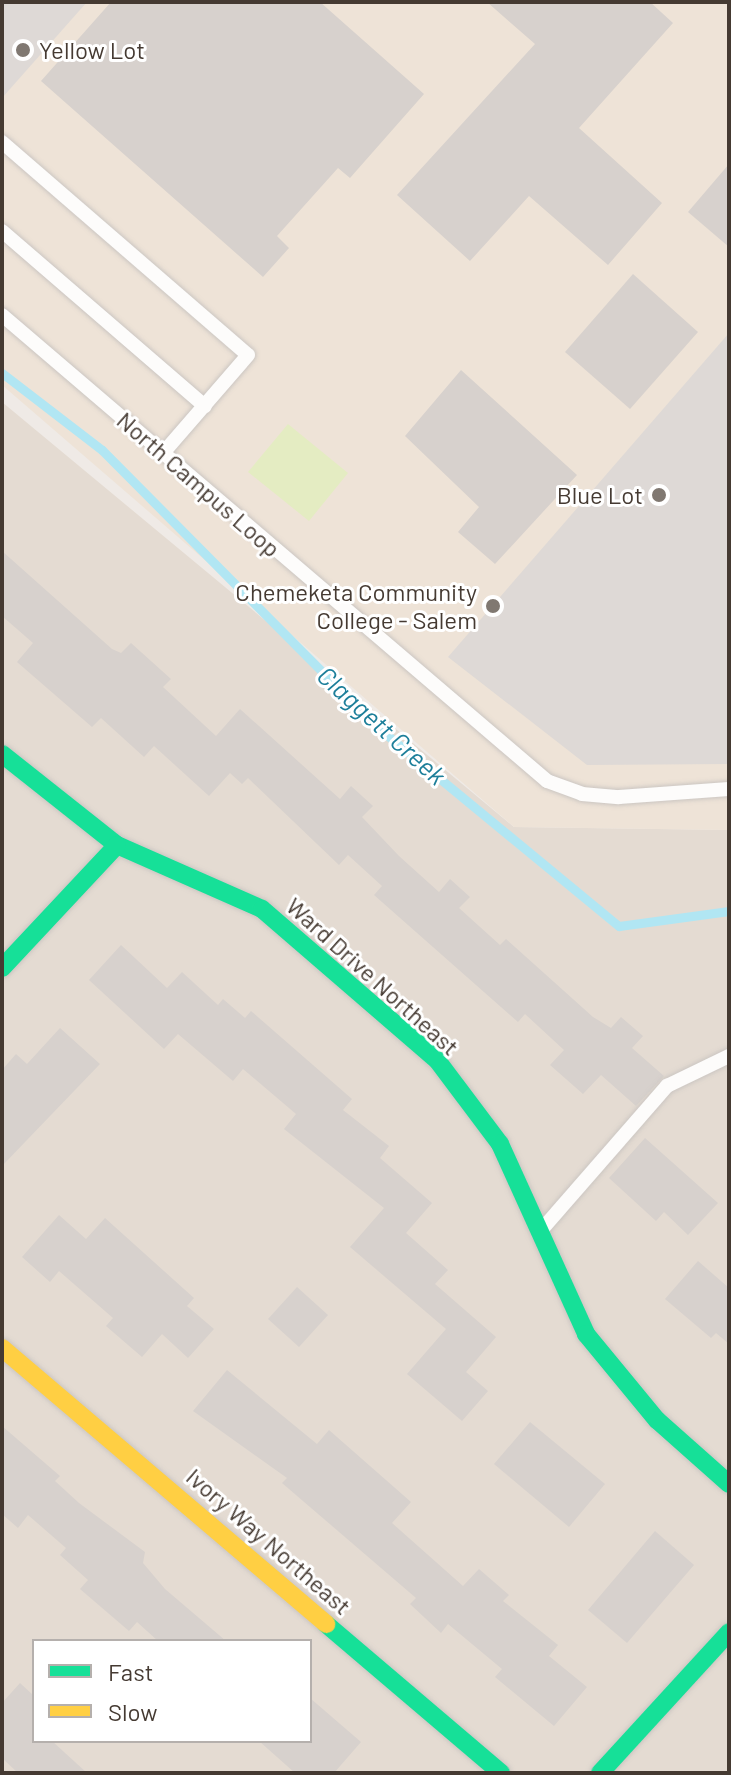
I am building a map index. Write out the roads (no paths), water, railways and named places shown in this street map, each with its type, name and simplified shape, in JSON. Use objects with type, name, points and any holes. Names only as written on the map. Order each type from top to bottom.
[{"type":"street","name":"Ward Drive Northeast","points":[[2,754],[117,845],[262,909],[437,1060],[500,1144],[586,1334],[620,1381],[729,1484]]},
{"type":"street","points":[[2,968],[117,845]]},
{"type":"street","name":"Ivory Way Northeast","points":[[2,1348],[501,1773]]},
{"type":"street","points":[[600,1773],[729,1632]]},
{"type":"lane","points":[[2,142],[248,355],[164,452]]},
{"type":"lane","points":[[2,231],[205,406]]},
{"type":"lane","name":"North Campus Loop","points":[[2,315],[547,781],[582,794],[619,797],[729,789]]},
{"type":"lane","points":[[540,1231],[667,1086],[729,1056]]},
{"type":"waterway","name":"Claggett Creek","points":[[2,373],[102,450],[376,726],[619,926],[729,911]]},
{"type":"place","name":"Yellow Lot","points":[[23,50]]},
{"type":"place","name":"Blue Lot","points":[[659,495]]},
{"type":"place","name":"Chemeketa Community College - Salem","points":[[493,606]]}]
